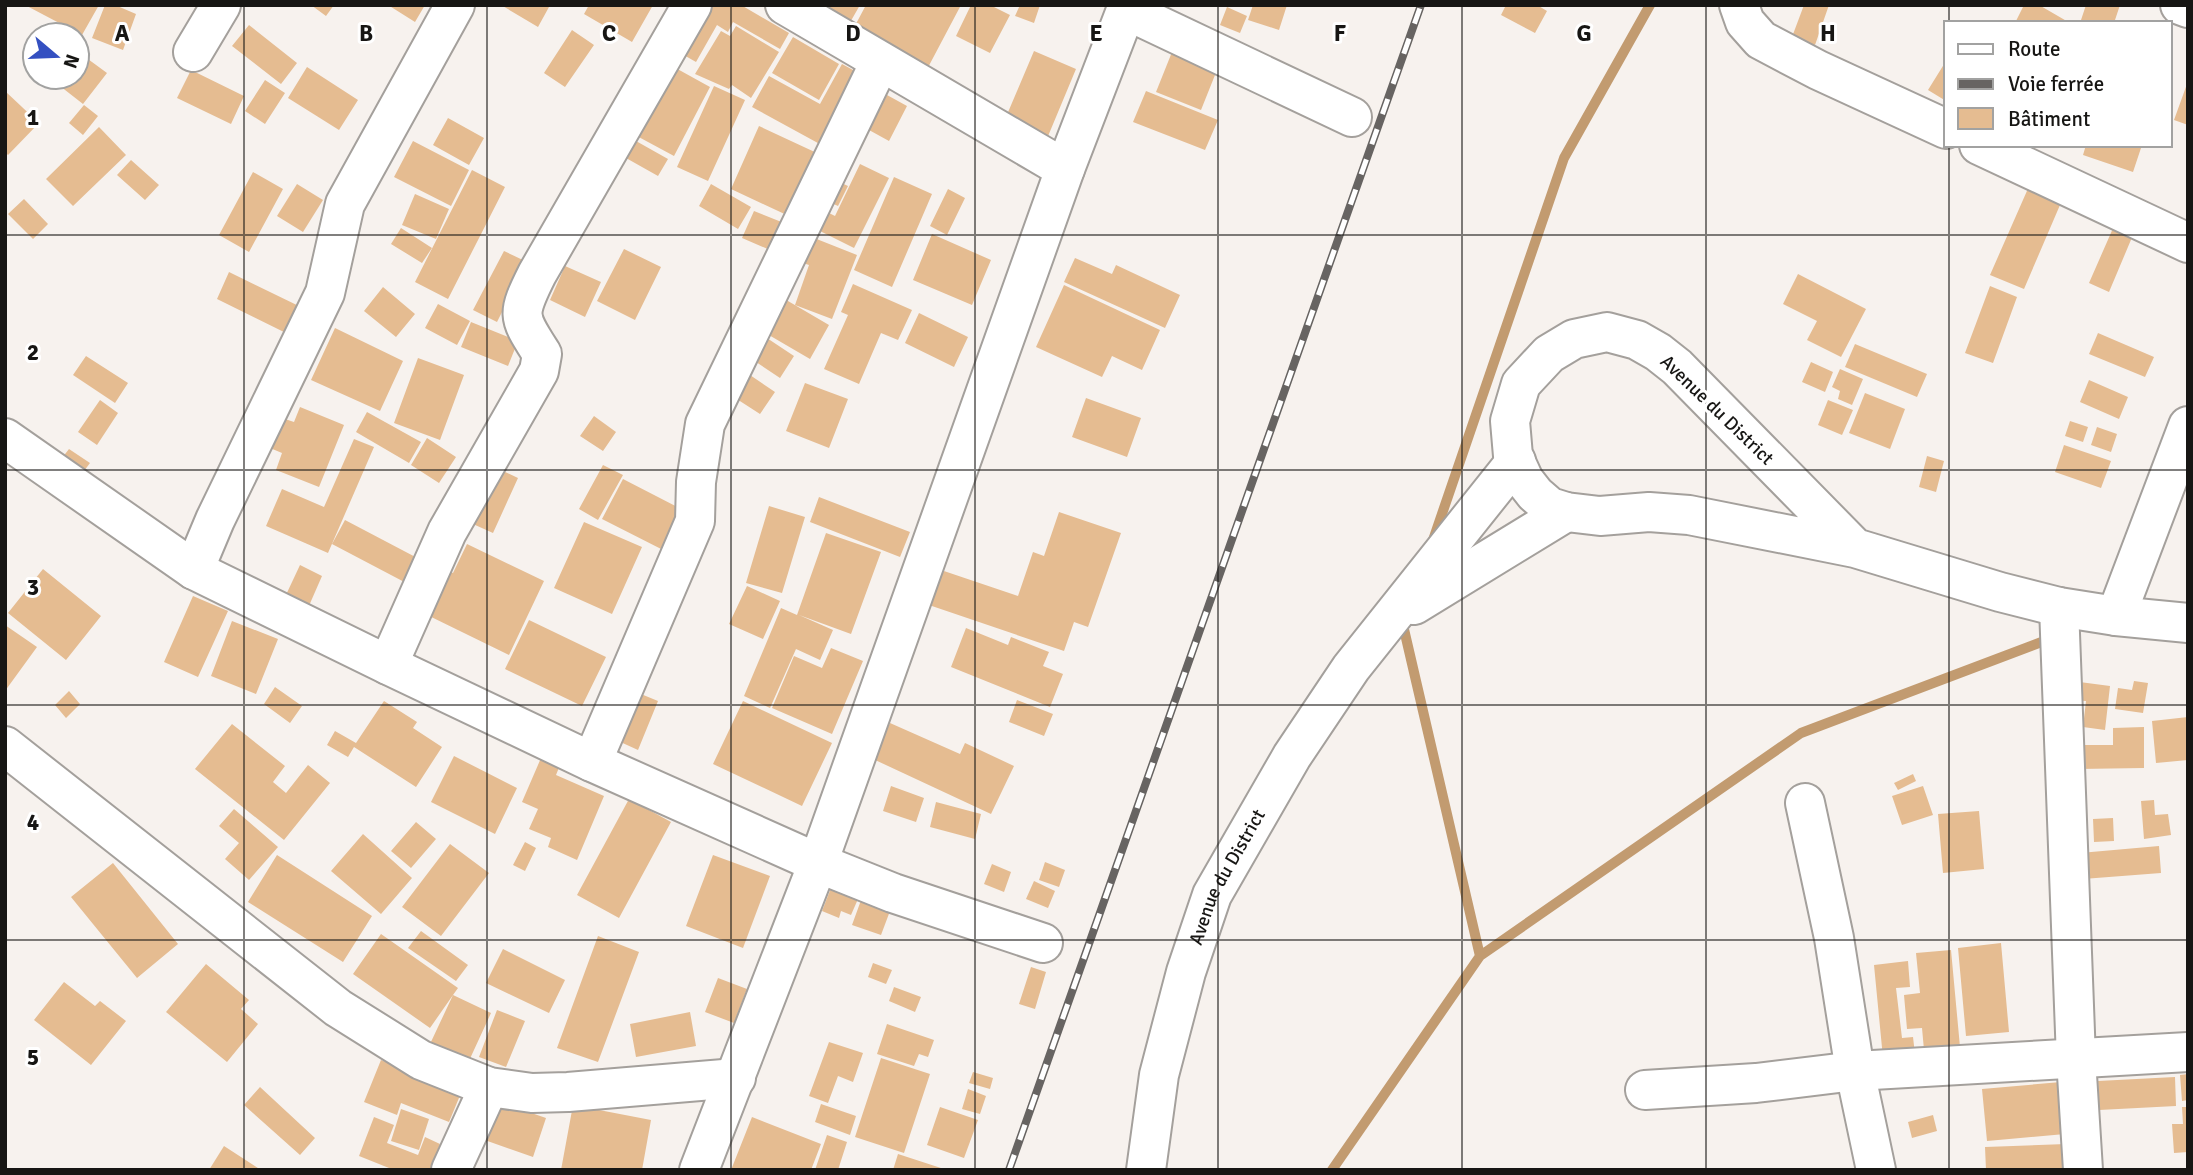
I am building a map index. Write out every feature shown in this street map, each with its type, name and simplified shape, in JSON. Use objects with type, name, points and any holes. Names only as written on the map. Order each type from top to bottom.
[{"type":"street","points":[[193,52],[221,5]]},
{"type":"street","points":[[194,570],[215,520],[325,293],[345,204],[455,5]]},
{"type":"street","points":[[388,665],[447,533],[539,371],[542,354],[522,321],[524,299],[692,5]]},
{"type":"street","points":[[785,5],[1065,169]]},
{"type":"street","points":[[1738,5],[1745,22],[1761,40],[1818,70],[1944,128]]},
{"type":"street","points":[[2180,5],[2188,8]]},
{"type":"street","points":[[699,1170],[818,863],[1065,169],[1127,8],[1352,117]]},
{"type":"street","points":[[592,762],[695,521],[696,482],[705,425],[880,62]]},
{"type":"street","points":[[1983,147],[2188,243]]},
{"type":"street","name":"Avenue du District","points":[[1855,548],[1677,367],[1637,340],[1607,332],[1574,339],[1549,354],[1521,384],[1510,421],[1513,456],[1524,480],[1535,495],[1550,508],[1600,516],[1649,512],[1689,515],[1855,548],[2059,607],[2188,623]]},
{"type":"street","points":[[2116,616],[2188,426]]},
{"type":"street","points":[[5,438],[194,570],[388,665],[592,762],[818,863],[893,893],[1043,943]]},
{"type":"street","name":"Avenue du District","points":[[1146,1170],[1159,1075],[1186,972],[1212,895],[1292,756],[1351,668],[1516,461]]},
{"type":"street","name":"Avenue du District","points":[[1391,619],[1566,512]]},
{"type":"street","points":[[2059,607],[2076,1059],[2083,1170]]},
{"type":"street","points":[[5,746],[338,1008],[421,1060],[489,1087],[532,1093],[568,1093],[736,1078]]},
{"type":"street","points":[[1805,803],[1835,938],[1855,1071],[1876,1170]]},
{"type":"street","points":[[1645,1090],[1756,1083],[1855,1071],[2188,1052]]},
{"type":"street","points":[[451,1170],[489,1087]]},
{"type":"building","points":[[25,5],[99,5],[90,21],[55,21]]},
{"type":"building","points":[[105,5],[115,5],[136,14],[123,50],[92,38]]},
{"type":"building","points":[[311,5],[334,5],[326,16]]},
{"type":"building","points":[[388,5],[425,5],[415,22]]},
{"type":"building","points":[[501,5],[547,5],[549,7],[538,27]]},
{"type":"building","points":[[589,5],[653,5],[632,42],[584,14]]},
{"type":"building","points":[[710,5],[741,5],[789,33],[780,49],[733,22],[728,32],[717,25],[696,62],[682,54]]},
{"type":"building","points":[[810,5],[860,5],[848,26]]},
{"type":"building","points":[[866,5],[961,5],[924,75],[850,35]]},
{"type":"building","points":[[971,5],[990,5],[1010,15],[990,53],[956,36]]},
{"type":"building","points":[[1020,5],[1040,5],[1034,23],[1015,16]]},
{"type":"building","points":[[1253,5],[1287,5],[1279,30],[1248,20]]},
{"type":"building","points":[[1506,5],[1537,5],[1547,11],[1535,33],[1501,15]]},
{"type":"building","points":[[1804,5],[1829,5],[1815,45],[1792,37]]},
{"type":"building","points":[[2024,5],[2039,5],[2067,21],[2016,21]]},
{"type":"building","points":[[2086,5],[2120,5],[2115,21],[2081,21]]},
{"type":"building","points":[[1227,7],[1247,16],[1240,33],[1220,25]]},
{"type":"building","points":[[249,25],[297,63],[281,84],[232,46]]},
{"type":"building","points":[[736,26],[779,52],[751,98],[732,85],[729,89],[695,74],[721,31],[730,36]]},
{"type":"building","points":[[572,30],[594,45],[565,87],[544,73]]},
{"type":"building","points":[[793,37],[839,64],[819,100],[772,73]]},
{"type":"building","points":[[1174,47],[1219,65],[1201,110],[1156,92]]},
{"type":"building","points":[[1034,51],[1076,69],[1046,141],[1003,124]]},
{"type":"building","points":[[91,61],[107,73],[83,104],[66,91],[91,91]]},
{"type":"building","points":[[842,64],[866,77],[827,148],[752,107],[769,76],[820,104]]},
{"type":"building","points":[[1944,64],[1944,100],[1928,90]]},
{"type":"building","points":[[672,66],[710,87],[674,156],[635,135]]},
{"type":"building","points":[[307,67],[358,100],[339,130],[288,98]]},
{"type":"building","points":[[191,70],[244,96],[231,124],[177,98]]},
{"type":"building","points":[[265,80],[285,93],[265,124],[245,111]]},
{"type":"building","points":[[2188,84],[2188,125],[2174,120]]},
{"type":"building","points":[[714,86],[745,100],[708,181],[677,167]]},
{"type":"building","points":[[5,91],[39,123],[8,155],[5,152]]},
{"type":"building","points":[[1146,91],[1218,120],[1205,150],[1133,122]]},
{"type":"building","points":[[887,95],[907,106],[889,141],[869,130]]},
{"type":"building","points":[[84,105],[98,116],[83,135],[69,123]]},
{"type":"building","points":[[448,118],[484,138],[469,165],[433,145]]},
{"type":"building","points":[[759,126],[819,154],[791,217],[731,189]]},
{"type":"building","points":[[99,127],[126,155],[73,206],[46,179]]},
{"type":"building","points":[[413,141],[469,170],[451,206],[394,177]]},
{"type":"building","points":[[636,141],[668,159],[658,176],[626,158]]},
{"type":"building","points":[[2085,147],[2141,147],[2133,172],[2083,155]]},
{"type":"building","points":[[131,160],[159,185],[145,200],[117,175]]},
{"type":"building","points":[[860,164],[889,178],[854,248],[810,226],[819,208],[835,216]]},
{"type":"building","points":[[472,170],[505,187],[448,299],[415,282]]},
{"type":"building","points":[[253,172],[283,189],[249,252],[219,235]]},
{"type":"building","points":[[894,177],[932,194],[892,287],[854,270]]},
{"type":"building","points":[[833,179],[848,186],[838,206],[823,199]]},
{"type":"building","points":[[297,184],[323,200],[303,232],[277,216]]},
{"type":"building","points":[[711,184],[751,207],[738,229],[699,206]]},
{"type":"building","points":[[2030,184],[2063,198],[2024,289],[1990,275]]},
{"type":"building","points":[[948,189],[965,198],[947,235],[930,226]]},
{"type":"building","points":[[415,194],[449,209],[436,239],[402,225]]},
{"type":"building","points":[[24,199],[48,224],[33,239],[8,214]]},
{"type":"building","points":[[754,211],[789,225],[777,253],[742,238]]},
{"type":"building","points":[[2114,226],[2133,235],[2109,292],[2089,283]]},
{"type":"building","points":[[401,228],[432,248],[422,263],[391,244]]},
{"type":"building","points":[[804,234],[857,255],[832,319],[795,305],[809,265],[794,260]]},
{"type":"building","points":[[932,234],[991,260],[972,305],[913,280]]},
{"type":"building","points":[[624,249],[661,267],[635,320],[597,301]]},
{"type":"building","points":[[504,251],[527,262],[497,322],[473,310]]},
{"type":"building","points":[[1075,258],[1112,274],[1116,265],[1180,295],[1165,328],[1064,282]]},
{"type":"building","points":[[565,266],[601,282],[585,317],[550,300]]},
{"type":"building","points":[[229,272],[305,309],[292,336],[217,299]]},
{"type":"building","points":[[1798,274],[1866,309],[1841,357],[1807,340],[1817,321],[1783,304]]},
{"type":"building","points":[[853,284],[912,310],[898,340],[881,333],[859,384],[824,369],[848,315],[841,312]]},
{"type":"building","points":[[1064,285],[1160,330],[1142,370],[1112,356],[1102,377],[1036,347]]},
{"type":"building","points":[[1990,286],[2017,297],[1993,363],[1965,353]]},
{"type":"building","points":[[383,287],[415,314],[396,337],[364,311]]},
{"type":"building","points":[[776,294],[829,325],[810,359],[757,328]]},
{"type":"building","points":[[438,304],[470,321],[457,345],[425,328]]},
{"type":"building","points":[[919,313],[968,337],[954,367],[905,343]]},
{"type":"building","points":[[471,322],[518,341],[508,366],[461,347]]},
{"type":"building","points":[[335,328],[403,361],[380,411],[311,380]]},
{"type":"building","points":[[2098,333],[2154,357],[2145,377],[2089,354]]},
{"type":"building","points":[[761,334],[794,356],[780,378],[747,356]]},
{"type":"building","points":[[1855,344],[1927,374],[1917,397],[1845,367]]},
{"type":"building","points":[[86,356],[128,383],[115,403],[73,375]]},
{"type":"building","points":[[418,358],[464,375],[440,440],[394,423]]},
{"type":"building","points":[[1811,362],[1833,372],[1825,392],[1802,382]]},
{"type":"building","points":[[1840,369],[1863,379],[1852,405],[1838,399],[1840,391],[1832,387]]},
{"type":"building","points":[[744,371],[775,392],[760,414],[729,394]]},
{"type":"building","points":[[2089,380],[2128,397],[2119,419],[2080,402]]},
{"type":"building","points":[[805,383],[848,399],[829,448],[786,431]]},
{"type":"building","points":[[1865,393],[1905,409],[1890,449],[1849,433]]},
{"type":"building","points":[[1086,398],[1141,418],[1127,457],[1072,437]]},
{"type":"building","points":[[100,400],[118,413],[97,445],[78,432]]},
{"type":"building","points":[[1828,400],[1853,410],[1842,435],[1818,425]]},
{"type":"building","points":[[300,407],[344,425],[319,487],[276,470],[282,453],[270,448],[282,418],[294,422]]},
{"type":"building","points":[[367,412],[421,442],[409,463],[356,432]]},
{"type":"building","points":[[594,416],[616,432],[603,451],[580,436]]},
{"type":"building","points":[[2070,421],[2088,427],[2083,442],[2065,436]]},
{"type":"building","points":[[2097,427],[2117,434],[2111,452],[2091,445]]},
{"type":"building","points":[[427,438],[456,457],[439,483],[411,465]]},
{"type":"building","points":[[354,439],[374,447],[328,553],[266,526],[282,489],[324,507]]},
{"type":"building","points":[[2064,445],[2111,461],[2101,488],[2055,472]]},
{"type":"building","points":[[69,449],[90,463],[75,483],[55,467]]},
{"type":"building","points":[[1927,456],[1944,461],[1936,492],[1919,487]]},
{"type":"building","points":[[490,465],[518,478],[493,533],[464,520]]},
{"type":"building","points":[[603,465],[623,475],[598,520],[579,509]]},
{"type":"building","points":[[623,479],[689,513],[669,553],[602,519]]},
{"type":"building","points":[[819,497],[910,532],[900,557],[810,522]]},
{"type":"building","points":[[769,506],[805,517],[782,593],[746,583]]},
{"type":"building","points":[[1059,512],[1121,533],[1088,627],[1074,622],[1064,651],[926,604],[938,569],[1018,596],[1033,552],[1044,556]]},
{"type":"building","points":[[345,520],[423,561],[410,585],[332,544]]},
{"type":"building","points":[[584,522],[642,547],[612,614],[554,588]]},
{"type":"building","points":[[826,533],[881,552],[851,634],[799,615],[833,630],[820,660],[796,649],[770,708],[744,696],[781,608],[797,615]]},
{"type":"building","points":[[467,544],[544,581],[509,655],[419,611],[441,567],[453,573]]},
{"type":"building","points":[[300,565],[322,576],[308,608],[285,597]]},
{"type":"building","points":[[43,569],[101,616],[66,660],[8,613]]},
{"type":"building","points":[[747,586],[780,601],[763,639],[729,624]]},
{"type":"building","points":[[193,596],[228,611],[198,677],[164,662]]},
{"type":"building","points":[[529,620],[606,657],[582,706],[505,669]]},
{"type":"building","points":[[232,621],[278,639],[256,694],[211,676]]},
{"type":"building","points":[[5,625],[37,647],[5,691]]},
{"type":"building","points":[[966,628],[1008,645],[1011,637],[1049,652],[1043,666],[1063,674],[1050,707],[951,667]]},
{"type":"building","points":[[831,648],[863,661],[832,734],[772,708],[794,656],[822,668]]},
{"type":"building","points":[[2072,681],[2110,686],[2105,730],[2083,727],[2086,701],[2069,700]]},
{"type":"building","points":[[2134,681],[2148,683],[2143,713],[2115,709],[2118,688],[2132,690]]},
{"type":"building","points":[[275,687],[302,706],[290,723],[264,704]]},
{"type":"building","points":[[69,691],[80,704],[66,718],[55,705]]},
{"type":"building","points":[[636,692],[658,701],[638,750],[616,740]]},
{"type":"building","points":[[1017,700],[1053,714],[1044,736],[1009,722]]},
{"type":"building","points":[[384,701],[417,722],[413,728],[442,747],[416,787],[354,747],[348,757],[327,745],[335,731],[356,743]]},
{"type":"building","points":[[743,701],[832,743],[802,806],[713,764]]},
{"type":"building","points":[[2188,717],[2188,760],[2156,763],[2152,721]]},
{"type":"building","points":[[890,723],[960,754],[965,743],[1014,766],[991,814],[873,759]]},
{"type":"building","points":[[232,724],[285,766],[273,782],[286,793],[308,765],[330,783],[284,840],[195,769]]},
{"type":"building","points":[[2144,727],[2144,768],[2078,769],[2078,745],[2113,745],[2113,728]]},
{"type":"building","points":[[454,756],[517,788],[495,834],[431,802]]},
{"type":"building","points":[[541,758],[560,765],[556,775],[604,796],[577,860],[548,847],[551,838],[529,829],[538,809],[522,802]]},
{"type":"building","points":[[1913,774],[1916,781],[1898,790],[1894,783]]},
{"type":"building","points":[[891,786],[924,798],[916,822],[883,811]]},
{"type":"building","points":[[1923,786],[1933,815],[1902,825],[1892,796]]},
{"type":"building","points":[[629,799],[671,822],[619,918],[577,895]]},
{"type":"building","points":[[2154,800],[2155,815],[2168,814],[2171,835],[2144,839],[2141,801]]},
{"type":"building","points":[[936,802],[981,814],[975,839],[930,827]]},
{"type":"building","points":[[234,809],[278,847],[249,880],[225,859],[239,843],[219,826]]},
{"type":"building","points":[[1979,811],[1984,869],[1943,873],[1938,814]]},
{"type":"building","points":[[2113,818],[2114,841],[2094,842],[2093,819]]},
{"type":"building","points":[[416,822],[436,839],[411,868],[391,851]]},
{"type":"building","points":[[363,834],[412,878],[381,914],[331,871]]},
{"type":"building","points":[[525,842],[536,848],[525,871],[513,865]]},
{"type":"building","points":[[450,844],[489,873],[441,936],[402,907]]},
{"type":"building","points":[[2159,846],[2161,873],[2083,879],[2080,853]]},
{"type":"building","points":[[277,855],[372,916],[343,962],[248,902]]},
{"type":"building","points":[[713,855],[770,876],[743,948],[686,926]]},
{"type":"building","points":[[1045,862],[1065,870],[1059,887],[1039,880]]},
{"type":"building","points":[[113,863],[178,944],[137,978],[71,897]]},
{"type":"building","points":[[992,864],[1011,872],[1004,892],[984,884]]},
{"type":"building","points":[[1034,881],[1055,891],[1048,908],[1026,899]]},
{"type":"building","points":[[831,888],[858,899],[851,915],[841,911],[839,918],[822,911]]},
{"type":"building","points":[[864,892],[893,903],[881,935],[852,925]]},
{"type":"building","points":[[421,931],[468,965],[456,981],[408,948]]},
{"type":"building","points":[[381,934],[458,988],[430,1028],[353,974]]},
{"type":"building","points":[[598,936],[639,952],[598,1062],[557,1048]]},
{"type":"building","points":[[2001,943],[2009,1032],[1966,1036],[1958,948]]},
{"type":"building","points":[[503,949],[565,980],[549,1013],[486,983]]},
{"type":"building","points":[[1951,950],[1960,1047],[1924,1050],[1922,1028],[1907,1029],[1904,995],[1920,993],[1916,953]]},
{"type":"building","points":[[1908,961],[1910,987],[1896,988],[1902,1038],[1913,1037],[1915,1054],[1883,1058],[1874,965]]},
{"type":"building","points":[[873,963],[892,970],[886,984],[868,977]]},
{"type":"building","points":[[206,964],[249,1000],[241,1009],[258,1024],[227,1062],[166,1012]]},
{"type":"building","points":[[1031,967],[1046,972],[1035,1009],[1019,1004]]},
{"type":"building","points":[[718,978],[747,989],[734,1023],[705,1012]]},
{"type":"building","points":[[64,982],[95,1006],[100,1001],[126,1021],[91,1065],[34,1020]]},
{"type":"building","points":[[894,987],[921,997],[915,1012],[889,1001]]},
{"type":"building","points":[[453,995],[491,1013],[468,1063],[430,1044]]},
{"type":"building","points":[[497,1010],[525,1021],[506,1067],[479,1057]]},
{"type":"building","points":[[690,1012],[696,1046],[636,1057],[630,1024]]},
{"type":"building","points":[[887,1024],[934,1040],[928,1057],[919,1054],[914,1066],[877,1054]]},
{"type":"building","points":[[829,1042],[863,1053],[853,1082],[838,1076],[828,1103],[809,1096]]},
{"type":"building","points":[[881,1058],[930,1074],[904,1153],[855,1137]]},
{"type":"building","points":[[381,1060],[461,1093],[449,1122],[401,1103],[397,1115],[364,1102]]},
{"type":"building","points":[[973,1072],[993,1078],[990,1089],[969,1083]]},
{"type":"building","points":[[2188,1074],[2188,1100],[2182,1101],[2180,1075]]},
{"type":"building","points":[[2175,1077],[2176,1106],[2099,1110],[2098,1081]]},
{"type":"building","points":[[2061,1082],[2065,1134],[1987,1141],[1982,1089]]},
{"type":"building","points":[[260,1087],[315,1138],[300,1155],[244,1105]]},
{"type":"building","points":[[968,1089],[986,1096],[980,1114],[962,1109]]},
{"type":"building","points":[[493,1100],[546,1118],[533,1157],[479,1138]]},
{"type":"building","points":[[821,1104],[856,1116],[850,1135],[815,1122]]},
{"type":"building","points":[[573,1105],[651,1120],[642,1170],[561,1170]]},
{"type":"building","points":[[940,1107],[978,1120],[964,1158],[927,1145]]},
{"type":"building","points":[[2182,1107],[2188,1107],[2188,1152],[2174,1153],[2172,1124],[2183,1124]]},
{"type":"building","points":[[401,1109],[429,1119],[419,1150],[391,1141]]},
{"type":"building","points":[[1933,1115],[1937,1131],[1912,1138],[1908,1122]]},
{"type":"building","points":[[374,1117],[394,1125],[387,1143],[418,1155],[425,1137],[440,1144],[430,1170],[394,1170],[359,1156]]},
{"type":"building","points":[[752,1117],[821,1144],[811,1170],[731,1170]]},
{"type":"building","points":[[827,1135],[847,1142],[838,1170],[815,1170]]},
{"type":"building","points":[[2066,1144],[2067,1170],[1986,1170],[1985,1147]]},
{"type":"building","points":[[224,1146],[261,1170],[209,1170]]},
{"type":"building","points":[[898,1154],[944,1169],[944,1170],[893,1170]]},
{"type":"waterway","points":[[1432,543],[1564,158],[1650,5]]},
{"type":"waterway","points":[[1406,617],[1403,625],[1480,956]]},
{"type":"waterway","points":[[1332,1170],[1480,956],[1801,733],[2052,638]]},
{"type":"railway","points":[[1009,1170],[1421,5]]}]
